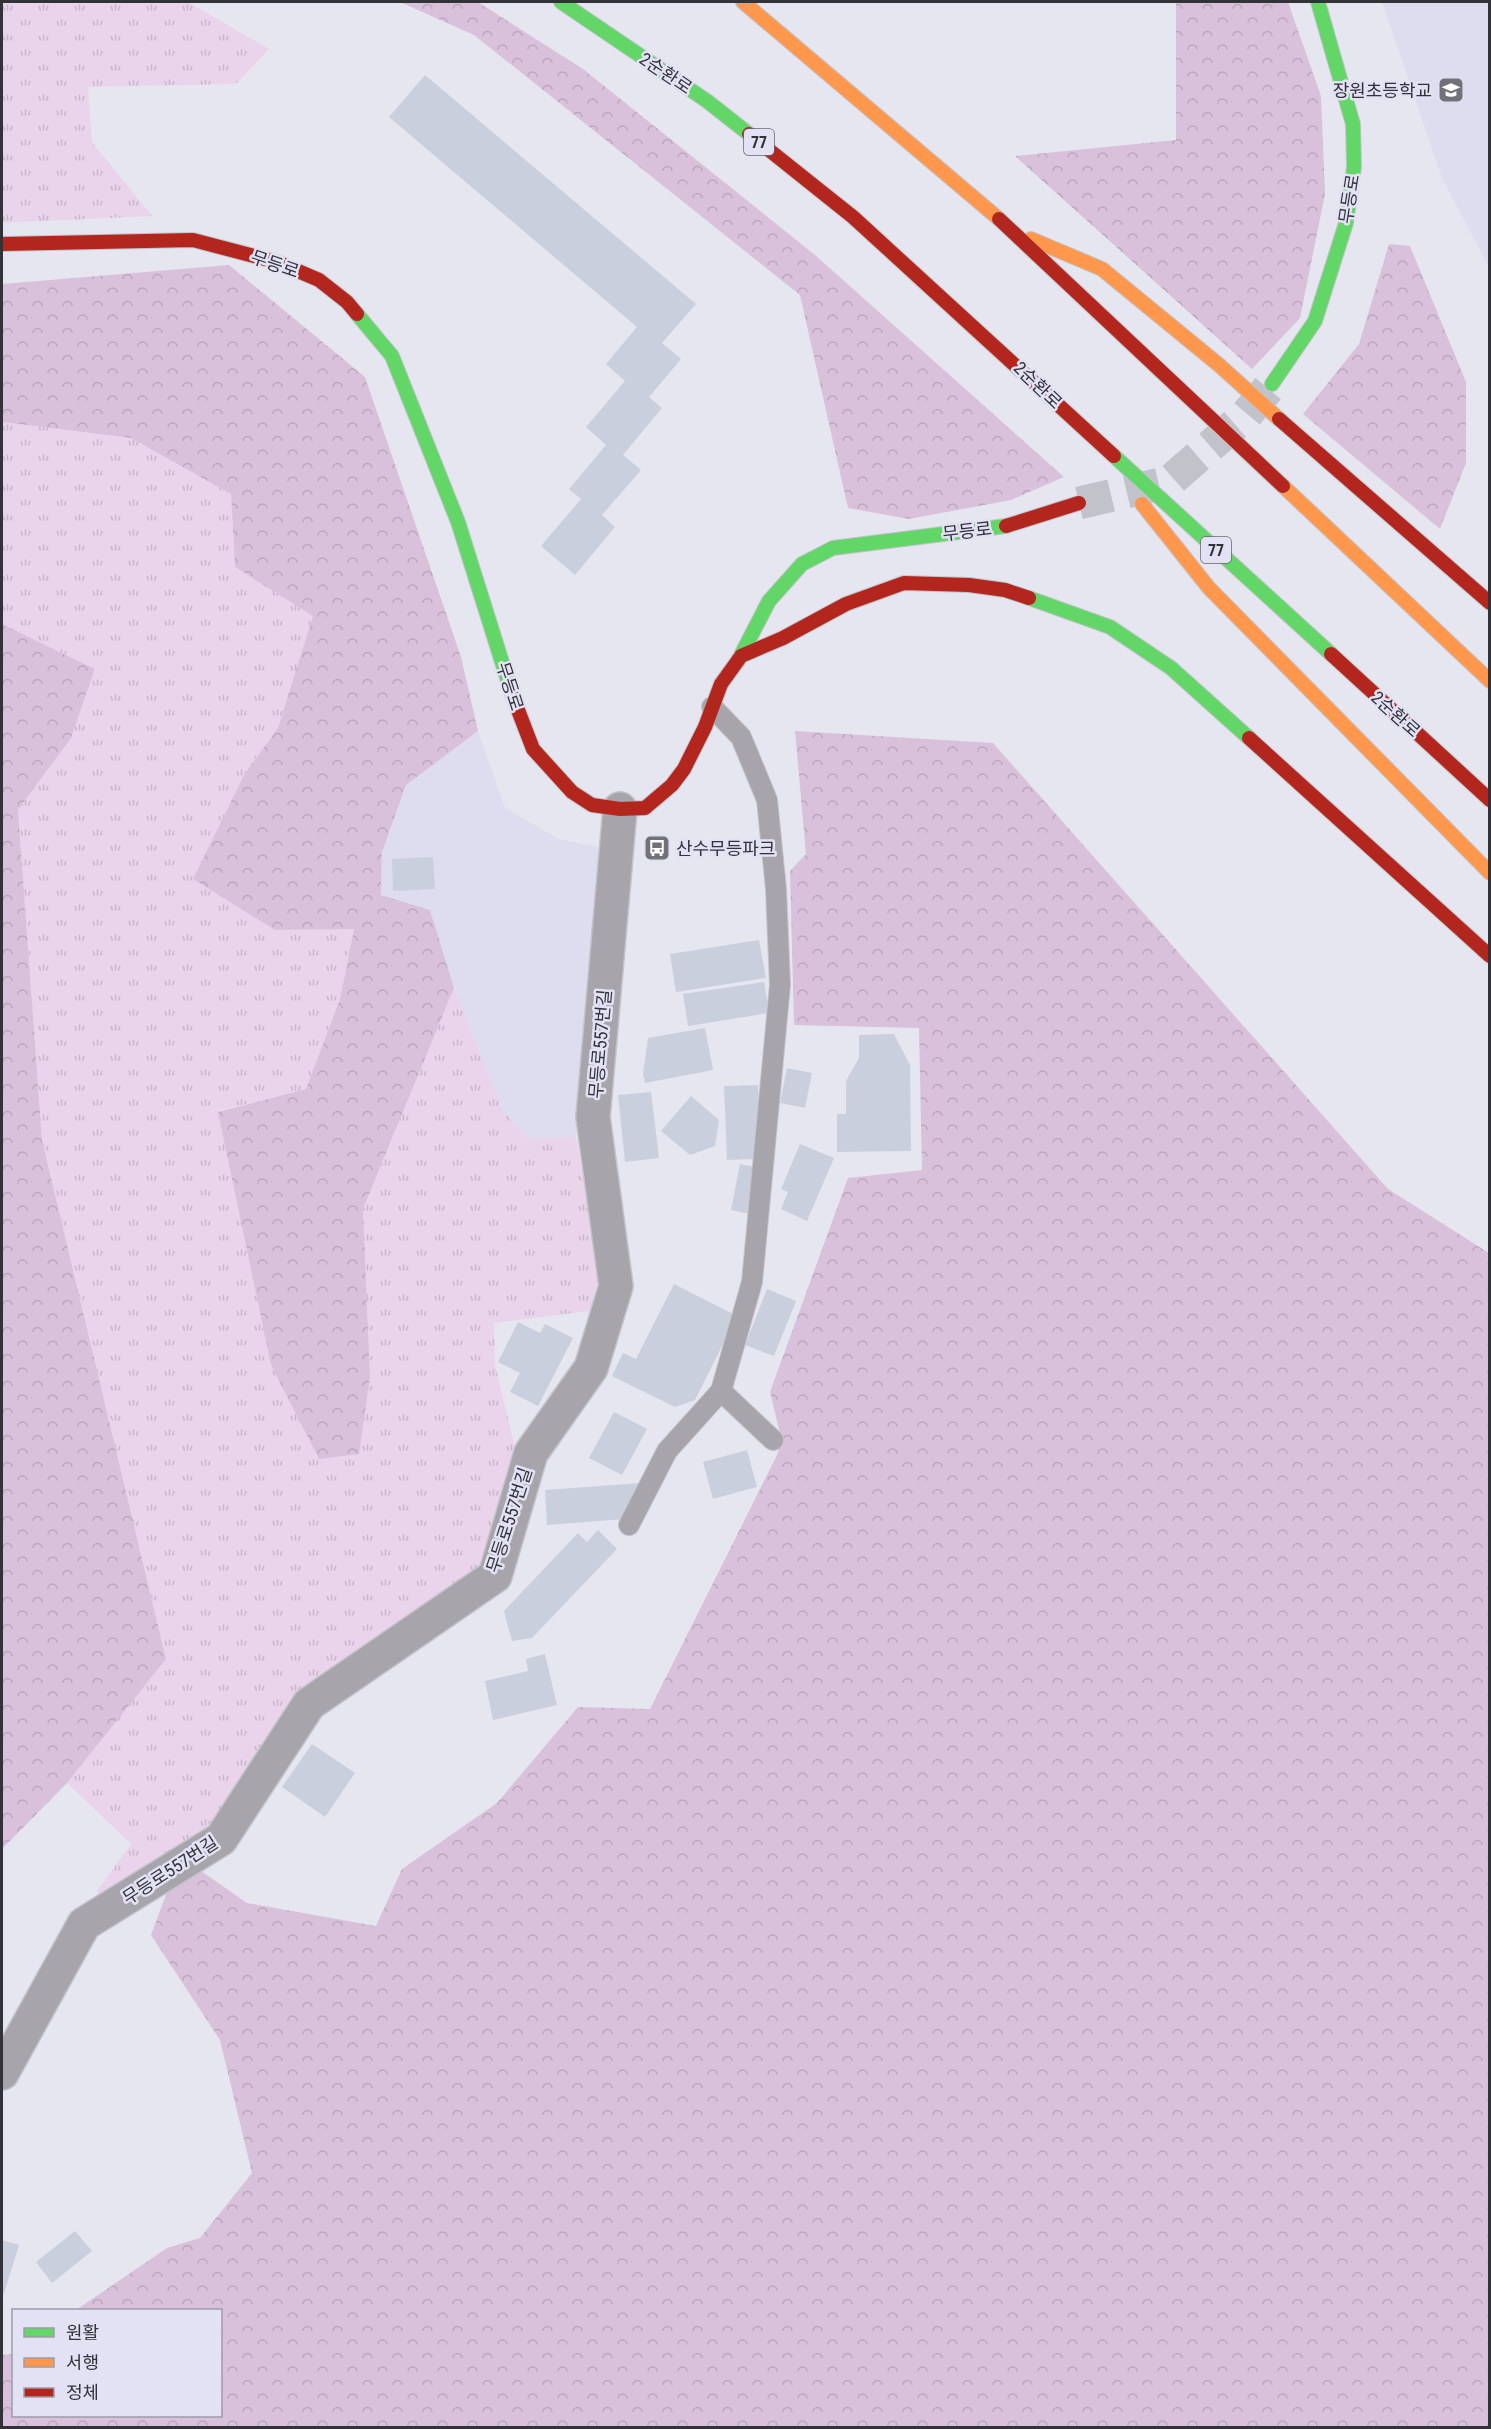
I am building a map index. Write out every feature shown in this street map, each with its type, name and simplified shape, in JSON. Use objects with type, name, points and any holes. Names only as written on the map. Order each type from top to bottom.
[{"type":"main road","name":"2순환로","points":[[561,2],[707,101],[854,217],[1490,800]]},
{"type":"main road","points":[[743,2],[1013,231],[1490,681]]},
{"type":"main road","name":"무등로","points":[[1272,384],[1315,321],[1346,223],[1354,167],[1353,124],[1318,2]]},
{"type":"main road","points":[[1013,231],[1102,268],[1220,365],[1346,479],[1490,603]]},
{"type":"main road","name":"무등로","points":[[2,244],[193,240],[277,262],[319,280],[346,302],[393,356],[458,522],[518,713],[533,749],[573,792],[592,805],[621,809],[645,807],[672,785],[684,769],[705,727],[720,684],[741,656],[769,601],[802,564],[833,548],[998,528],[1079,503]]},
{"type":"main road","points":[[1082,427],[1209,588],[1490,873]]},
{"type":"main road","points":[[741,656],[783,638],[846,604],[904,583],[969,585],[1005,590],[1110,627],[1171,668],[1490,956]]},
{"type":"street","name":"무등로557번길","points":[[2,2073],[84,1924],[221,1839],[309,1704],[495,1576],[531,1453],[591,1368],[616,1286],[593,1117],[621,809]]},
{"type":"lane","points":[[629,1525],[667,1451],[721,1391],[752,1282],[780,985],[776,889],[767,800],[741,737],[712,707]]},
{"type":"lane","points":[[721,1391],[773,1440]]},
{"type":"shaded area","name":"장원초등학교","points":[[1382,2],[1489,2],[1489,267],[1442,178]]},
{"type":"shaded area","points":[[478,731],[505,808],[559,839],[602,848],[576,1137],[528,1138],[503,1111],[454,989],[430,910],[381,895],[382,852],[406,785]]},
{"type":"green space","points":[[2,2],[188,2],[269,49],[236,84],[88,87],[92,142],[152,216],[2,223]]},
{"type":"green space","points":[[400,2],[478,2],[583,69],[815,255],[1064,477],[1011,500],[909,519],[848,508],[800,295],[474,35]]},
{"type":"green space","points":[[1176,2],[1288,2],[1321,96],[1325,194],[1300,318],[1252,369],[1015,156],[1176,140]]},
{"type":"green space","points":[[1389,244],[1410,246],[1466,382],[1466,463],[1440,529],[1303,414],[1359,344]]},
{"type":"green space","points":[[229,265],[365,377],[461,657],[478,731],[406,785],[382,852],[381,895],[430,910],[454,988],[363,1209],[370,1377],[359,1454],[319,1459],[271,1365],[218,1112],[306,1089],[340,999],[354,929],[275,930],[193,879],[245,773],[278,728],[313,616],[235,567],[231,494],[131,438],[2,422],[2,284]]},
{"type":"green space","points":[[2,422],[131,438],[231,494],[235,567],[314,616],[278,728],[245,773],[275,930],[354,928],[340,999],[306,1089],[218,1111],[370,1377],[363,1209],[454,988],[503,1111],[528,1138],[576,1137],[599,1275],[590,1311],[494,1323],[495,1364],[517,1457],[481,1569],[299,1699],[252,1782],[177,1855],[103,1902],[97,1891],[131,1844],[67,1783],[166,1658],[42,1140],[18,810],[71,738],[95,669],[2,624]]},
{"type":"green space","points":[[2,624],[95,669],[71,738],[18,810],[42,1140],[166,1659],[67,1783],[2,1849]]},
{"type":"green space","points":[[795,731],[993,743],[1388,1189],[1489,1253],[1489,2427],[2,2428],[2,2355],[12,2354],[12,2417],[222,2417],[222,2309],[77,2309],[167,2248],[200,2238],[252,2173],[220,2040],[151,1935],[167,1892],[201,1871],[247,1903],[376,1926],[402,1869],[497,1803],[578,1707],[650,1709],[778,1453],[780,1434],[770,1392],[848,1178],[922,1170],[919,1028],[794,1025],[790,871],[806,854]]},
{"type":"building","points":[[425,75],[696,304],[662,343],[681,359],[649,397],[662,408],[623,455],[641,470],[602,515],[615,527],[575,575],[541,546],[581,499],[569,489],[606,445],[586,427],[625,381],[606,364],[637,327],[389,117]]},
{"type":"building","points":[[433,857],[435,889],[393,891],[392,859]]},
{"type":"building","points":[[759,940],[766,978],[676,992],[670,954]]},
{"type":"building","points":[[764,982],[769,1013],[688,1026],[683,994]]},
{"type":"building","points":[[705,1028],[713,1070],[645,1083],[643,1074],[648,1038]]},
{"type":"building","points":[[894,1034],[910,1065],[911,1151],[837,1152],[837,1114],[846,1114],[846,1081],[859,1058],[859,1035]]},
{"type":"building","points":[[787,1068],[812,1073],[805,1108],[780,1103]]},
{"type":"building","points":[[758,1085],[760,1159],[727,1160],[724,1086]]},
{"type":"building","points":[[651,1092],[659,1158],[625,1162],[618,1095]]},
{"type":"building","points":[[691,1096],[719,1120],[715,1146],[690,1155],[661,1131]]},
{"type":"building","points":[[800,1144],[834,1158],[807,1221],[781,1209],[788,1192],[781,1189]]},
{"type":"building","points":[[740,1164],[759,1168],[750,1214],[731,1210]]},
{"type":"building","points":[[674,1284],[737,1316],[695,1400],[675,1407],[612,1376],[623,1353],[636,1359]]},
{"type":"building","points":[[767,1289],[796,1301],[774,1356],[745,1345]]},
{"type":"building","points":[[518,1322],[540,1333],[545,1324],[573,1338],[538,1406],[510,1392],[520,1373],[498,1362]]},
{"type":"building","points":[[614,1412],[647,1429],[622,1475],[589,1458]]},
{"type":"building","points":[[747,1450],[757,1487],[713,1499],[703,1462]]},
{"type":"building","points":[[641,1483],[624,1519],[547,1525],[545,1490]]},
{"type":"building","points":[[598,1530],[617,1549],[532,1638],[512,1641],[504,1611],[578,1533],[587,1542]]},
{"type":"building","points":[[545,1654],[557,1705],[493,1720],[485,1681],[528,1671],[526,1659]]},
{"type":"building","points":[[312,1744],[355,1773],[325,1817],[282,1787]]},
{"type":"building","points":[[75,2231],[92,2251],[52,2283],[36,2262]]},
{"type":"building","points":[[2,2240],[19,2245],[2,2300]]},
{"type":"tunnel","points":[[1079,503],[1169,482],[1247,414],[1272,384]]},
{"type":"traffic: fast","points":[[561,2],[707,101],[749,134]]},
{"type":"traffic: fast","points":[[1272,384],[1315,321],[1346,223],[1354,167],[1353,124],[1318,2]]},
{"type":"traffic: fast","points":[[357,314],[392,356],[458,522],[513,697]]},
{"type":"traffic: fast","points":[[1114,456],[1331,654]]},
{"type":"traffic: fast","points":[[739,659],[769,601],[802,564],[833,548],[1006,526]]},
{"type":"traffic: fast","points":[[1029,598],[1110,627],[1171,668],[1249,738]]},
{"type":"traffic: slow","points":[[743,2],[999,219]]},
{"type":"traffic: slow","points":[[1031,239],[1102,269],[1219,365],[1279,419]]},
{"type":"traffic: slow","points":[[1283,486],[1490,681]]},
{"type":"traffic: slow","points":[[1142,504],[1209,588],[1490,873]]},
{"type":"traffic: jam","points":[[749,134],[853,217],[1114,456]]},
{"type":"traffic: jam","points":[[999,219],[1283,486]]},
{"type":"traffic: jam","points":[[2,244],[193,240],[277,262],[319,280],[347,302],[357,314]]},
{"type":"traffic: jam","points":[[1279,419],[1490,603]]},
{"type":"traffic: jam","points":[[1006,526],[1079,503]]},
{"type":"traffic: jam","points":[[741,656],[783,638],[846,604],[904,583],[969,585],[1005,590],[1029,598]]},
{"type":"traffic: jam","points":[[1331,654],[1490,800]]},
{"type":"traffic: jam","points":[[513,697],[533,749],[572,792],[592,805],[620,809],[645,808],[672,785],[684,769],[705,727],[721,684],[739,659]]},
{"type":"traffic: jam","points":[[1249,738],[1490,956]]},
{"type":"place","name":"장원초등학교","points":[[1451,90]]},
{"type":"place","name":"산수무등파크","points":[[657,848]]}]
